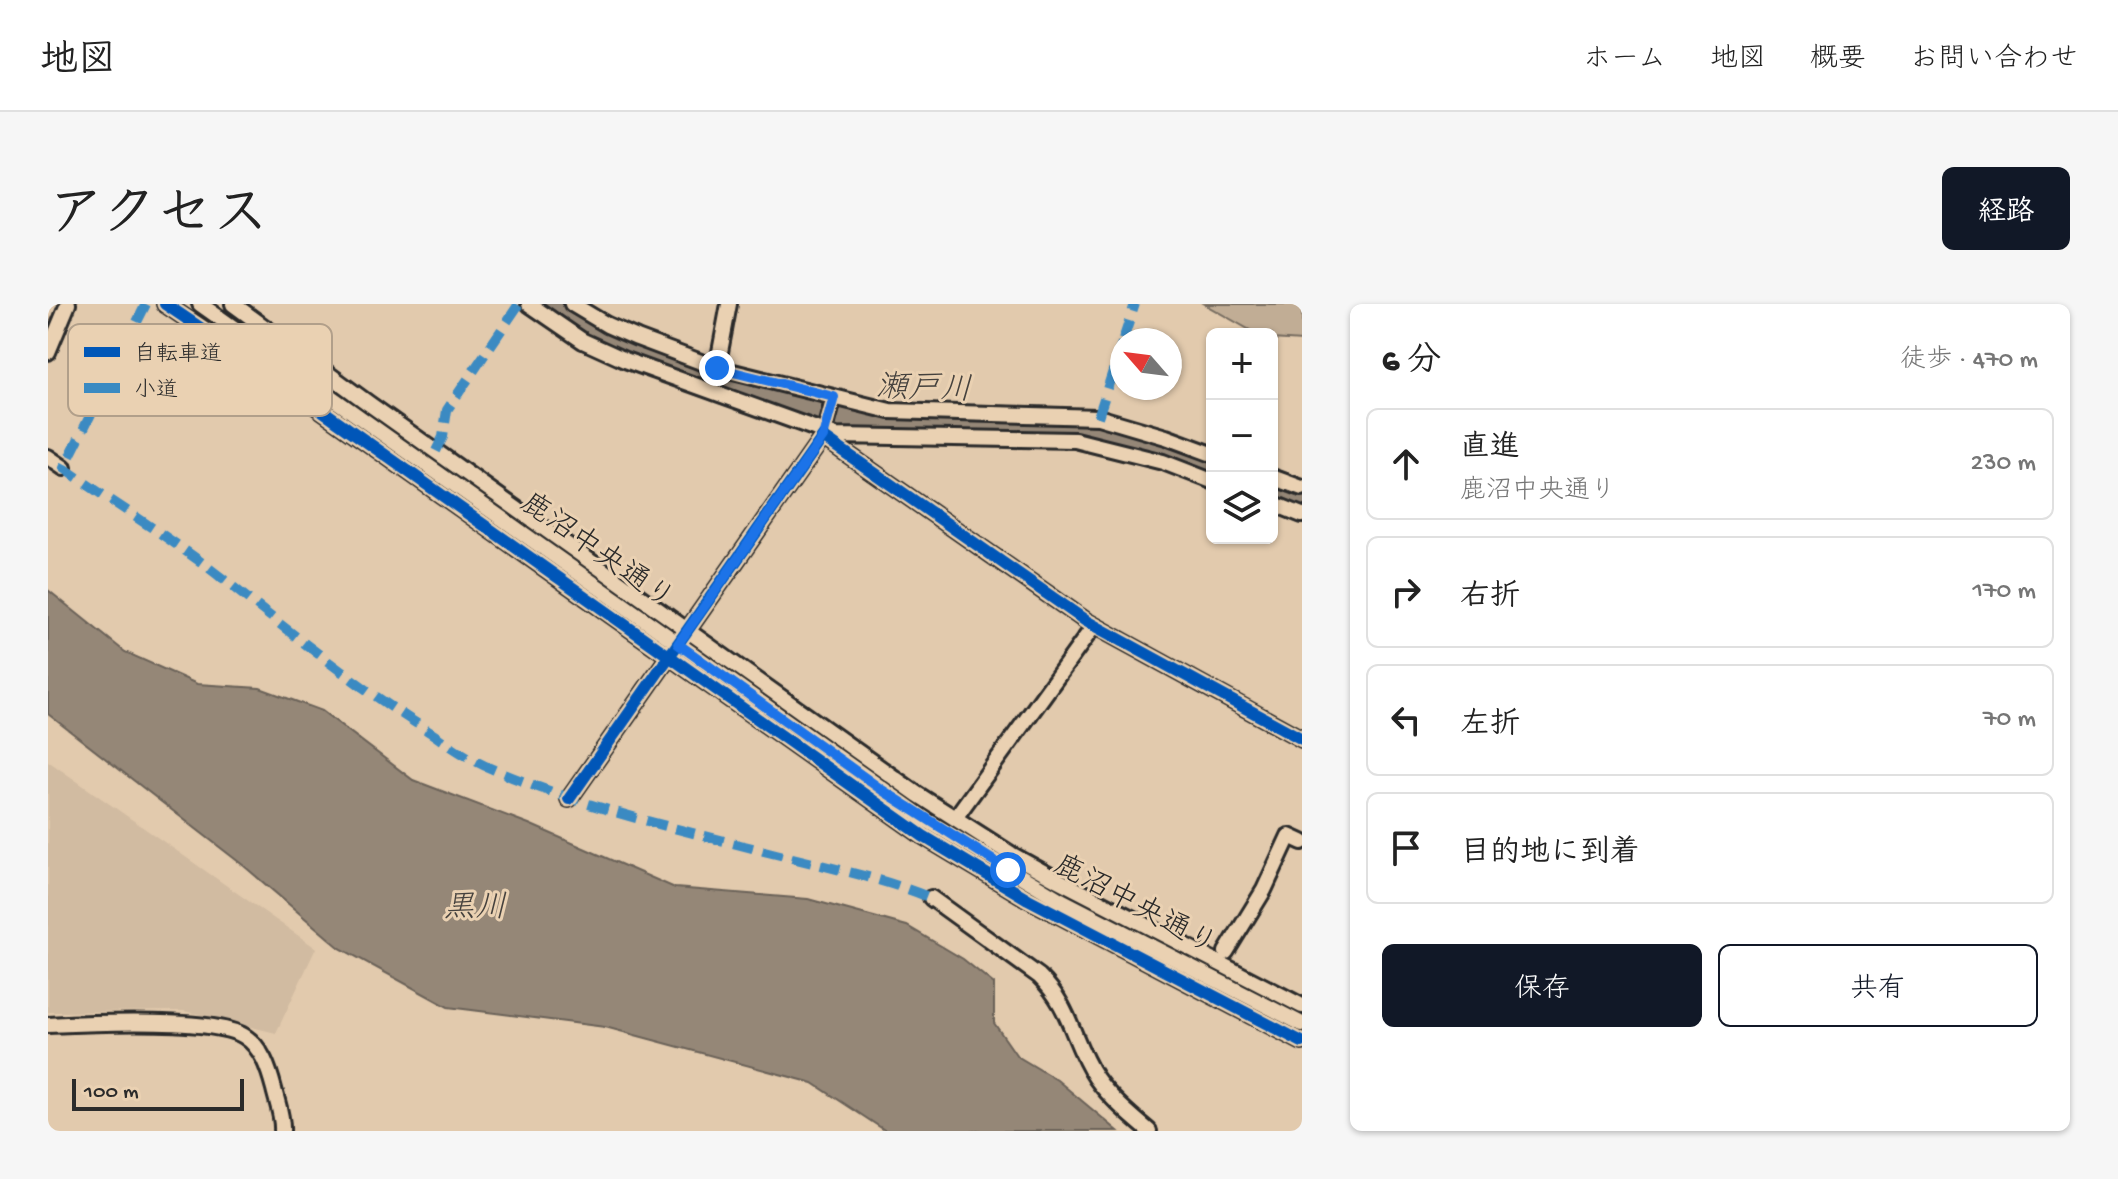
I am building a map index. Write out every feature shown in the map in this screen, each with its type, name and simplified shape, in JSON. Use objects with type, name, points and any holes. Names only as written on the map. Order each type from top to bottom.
[{"type":"street","points":[[48,352],[68,304]]},
{"type":"street","name":"鹿沼中央通り","points":[[200,304],[228,324]]},
{"type":"street","points":[[233,304],[250,309],[268,324]]},
{"type":"street","points":[[529,304],[583,341],[625,360],[824,434],[1075,440],[1163,462],[1206,479]]},
{"type":"street","points":[[572,304],[607,325],[717,368],[890,411],[1098,417],[1206,452]]},
{"type":"street","points":[[717,368],[729,304]]},
{"type":"street","points":[[170,305],[197,324]]},
{"type":"street","points":[[332,377],[876,766],[955,818],[1056,879],[1302,1006]]},
{"type":"street","points":[[332,383],[335,379]]},
{"type":"street","points":[[569,799],[824,434],[834,397]]},
{"type":"street","name":"鹿沼中央通り","points":[[332,398],[882,790],[962,843],[1061,900],[1302,1024]]},
{"type":"street","points":[[330,416],[886,812],[982,873],[1302,1042]]},
{"type":"street","points":[[824,434],[1094,626],[1302,739]]},
{"type":"street","points":[[48,457],[64,468]]},
{"type":"street","points":[[1278,479],[1302,488]]},
{"type":"street","points":[[1278,505],[1302,515]]},
{"type":"street","points":[[955,818],[1094,626]]},
{"type":"street","points":[[1226,952],[1264,890],[1289,836],[1302,842]]},
{"type":"street","points":[[931,898],[1050,987],[1061,1000],[1096,1078],[1149,1131]]},
{"type":"street","points":[[48,1025],[171,1024],[207,1027],[243,1035],[263,1056],[282,1131]]},
{"type":"shaded area","points":[[1204,304],[1302,304],[1302,341],[1278,339],[1278,328],[1246,328]]},
{"type":"shaded area","points":[[48,761],[316,948],[276,1033],[184,1011],[48,1012]]},
{"type":"water","name":"黒川","points":[[48,590],[125,652],[197,684],[260,688],[322,711],[413,780],[529,824],[675,888],[808,899],[907,926],[963,959],[994,984],[994,1023],[1017,1056],[1057,1080],[1118,1131],[886,1131],[813,1083],[605,1027],[448,1007],[340,948],[244,866],[48,714]]},
{"type":"waterway","name":"瀬戸川","points":[[554,304],[618,344],[691,373],[807,411],[851,418],[1052,426],[1111,436],[1206,469]]},
{"type":"waterway","name":"瀬戸川","points":[[1278,494],[1302,503]]},
{"type":"marked path","points":[[136,324],[146,304]]},
{"type":"marked path","points":[[436,451],[443,437],[447,410],[519,304]]},
{"type":"marked path","points":[[1127,328],[1135,304]]},
{"type":"marked path","points":[[1098,417],[1110,380]]},
{"type":"marked path","points":[[90,416],[64,468],[204,564],[371,693],[481,764],[597,807],[875,879],[931,898]]},
{"type":"cycle path","points":[[165,304],[195,324]]},
{"type":"cycle path","points":[[330,416],[923,836],[1028,899],[1302,1042]]},
{"type":"cycle path","points":[[569,799],[823,437],[1086,621],[1302,739]]},
{"type":"route","points":[[717,368],[834,397],[823,437],[678,644],[882,790],[1008,870]]}]
